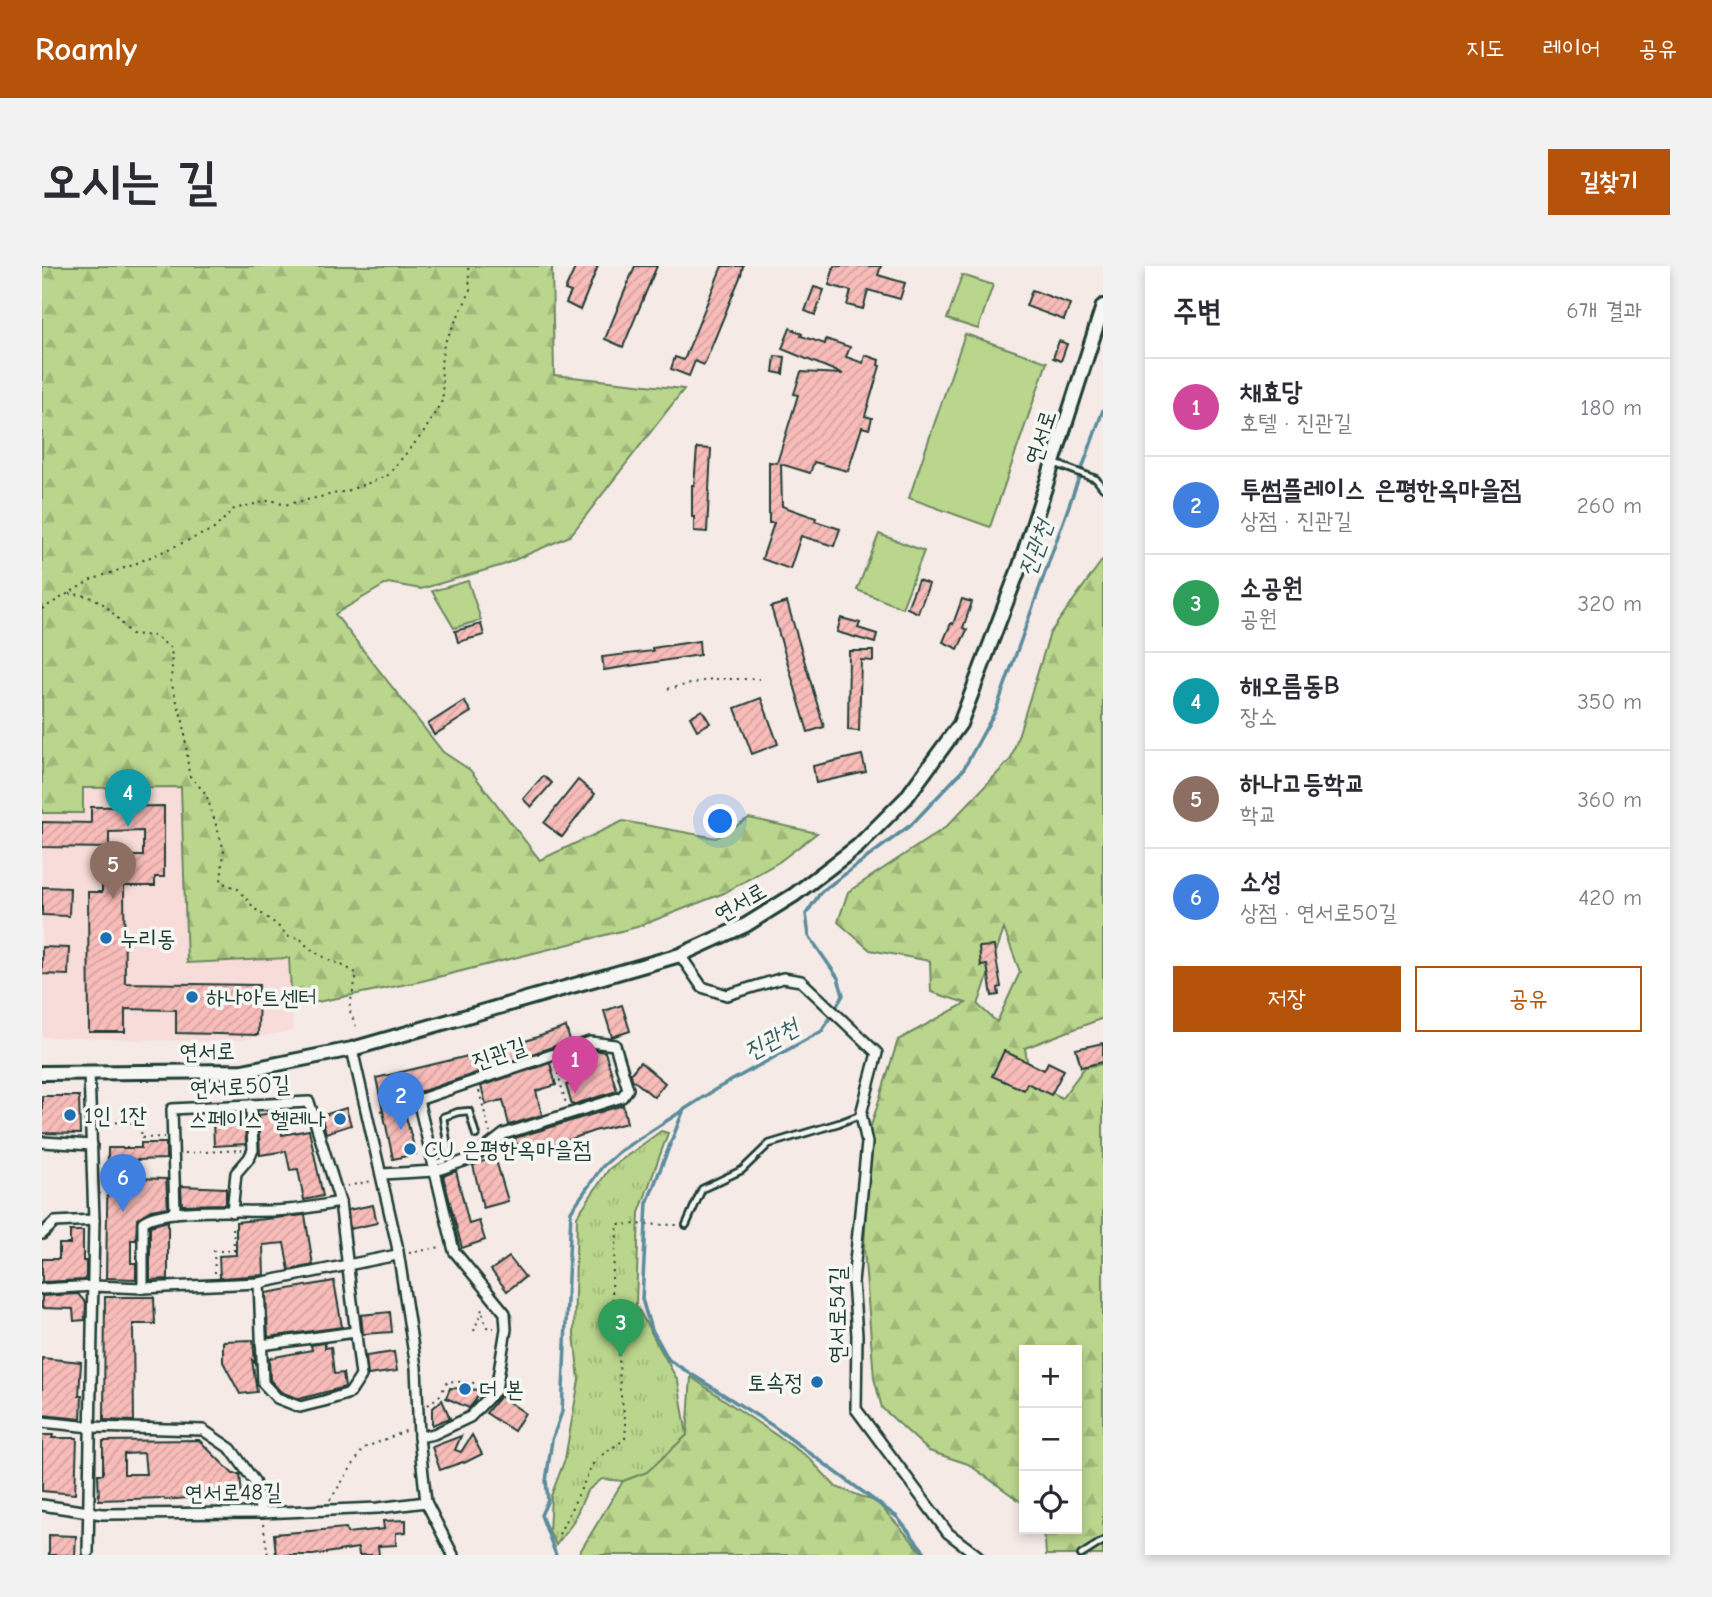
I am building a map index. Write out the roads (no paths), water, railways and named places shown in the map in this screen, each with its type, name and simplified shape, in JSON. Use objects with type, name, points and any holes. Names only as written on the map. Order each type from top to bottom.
[{"type":"main road","name":"연서로","points":[[42,1073],[243,1071],[352,1049],[680,955],[746,925],[794,895],[858,846],[906,798],[960,724],[1020,566],[1103,306]]},
{"type":"street","name":"연서로54길","points":[[680,955],[702,987],[727,995],[783,978],[801,981],[877,1053],[861,1114],[867,1143],[853,1282],[858,1335],[856,1409],[948,1533],[977,1555]]},
{"type":"street","name":"진관길","points":[[382,1174],[434,1167],[473,1158],[504,1134],[622,1097],[628,1089],[615,1045],[590,1042],[418,1101],[434,1167]]},
{"type":"street","points":[[352,1049],[402,1254],[416,1367],[419,1437],[426,1503],[453,1555]]},
{"type":"street","points":[[88,1552],[94,1286],[89,1072]]},
{"type":"street","name":"연서로50길","points":[[175,1213],[172,1109],[309,1101],[340,1202],[349,1264],[361,1376],[350,1393],[300,1407],[277,1398],[263,1383],[259,1283]]},
{"type":"street","points":[[232,1212],[236,1173],[253,1150],[251,1105]]},
{"type":"street","points":[[42,1142],[92,1145]]},
{"type":"street","points":[[419,1437],[434,1434],[470,1417],[496,1390],[506,1329],[505,1313],[454,1251],[434,1167]]},
{"type":"street","points":[[143,1288],[144,1222],[151,1216],[287,1210],[340,1202]]},
{"type":"street","points":[[42,1234],[55,1222],[94,1220]]},
{"type":"street","points":[[42,1289],[259,1283],[402,1254]]},
{"type":"street","points":[[261,1345],[355,1332]]},
{"type":"street","points":[[42,1422],[91,1427],[203,1430],[231,1449],[254,1480],[261,1513]]},
{"type":"street","name":"연서로48길","points":[[42,1505],[90,1513],[261,1513],[426,1503]]},
{"type":"lane","points":[[1053,463],[1096,479],[1103,488]]},
{"type":"lane","points":[[434,1167],[449,1154],[443,1117],[469,1111],[475,1135]]},
{"type":"lane","points":[[686,1224],[702,1189],[742,1170],[769,1144],[861,1114]]},
{"type":"lane","points":[[1082,1555],[1103,1541]]},
{"type":"waterway","name":"진관천","points":[[556,1555],[541,1515],[548,1500],[546,1481],[552,1440],[562,1412],[571,1211],[602,1167],[620,1151],[716,1089],[822,1031],[843,995],[838,978],[809,936],[806,914],[821,892],[912,824],[963,770],[996,710],[1103,410]]},
{"type":"waterway","points":[[684,1109],[647,1203],[642,1299],[650,1326],[669,1360],[773,1426],[897,1517],[927,1555]]},
{"type":"place","name":"해오름동B","points":[[128,827]]},
{"type":"place","name":"하나고등학교","points":[[113,899]]},
{"type":"place","name":"누리동","points":[[106,938]]},
{"type":"place","name":"하나아트센터","points":[[192,997]]},
{"type":"place","name":"채효당","points":[[575,1094]]},
{"type":"place","name":"1인 1잔","points":[[70,1115]]},
{"type":"place","name":"스페이스 헬레나","points":[[340,1119]]},
{"type":"place","name":"투썸플레이스 은평한옥마을점","points":[[401,1130]]},
{"type":"place","name":"CU 은평한옥마을점","points":[[410,1149]]},
{"type":"place","name":"소성","points":[[123,1212]]},
{"type":"place","name":"소공원","points":[[621,1357]]},
{"type":"place","name":"토속정","points":[[817,1382]]},
{"type":"place","name":"더 본","points":[[465,1389]]}]
